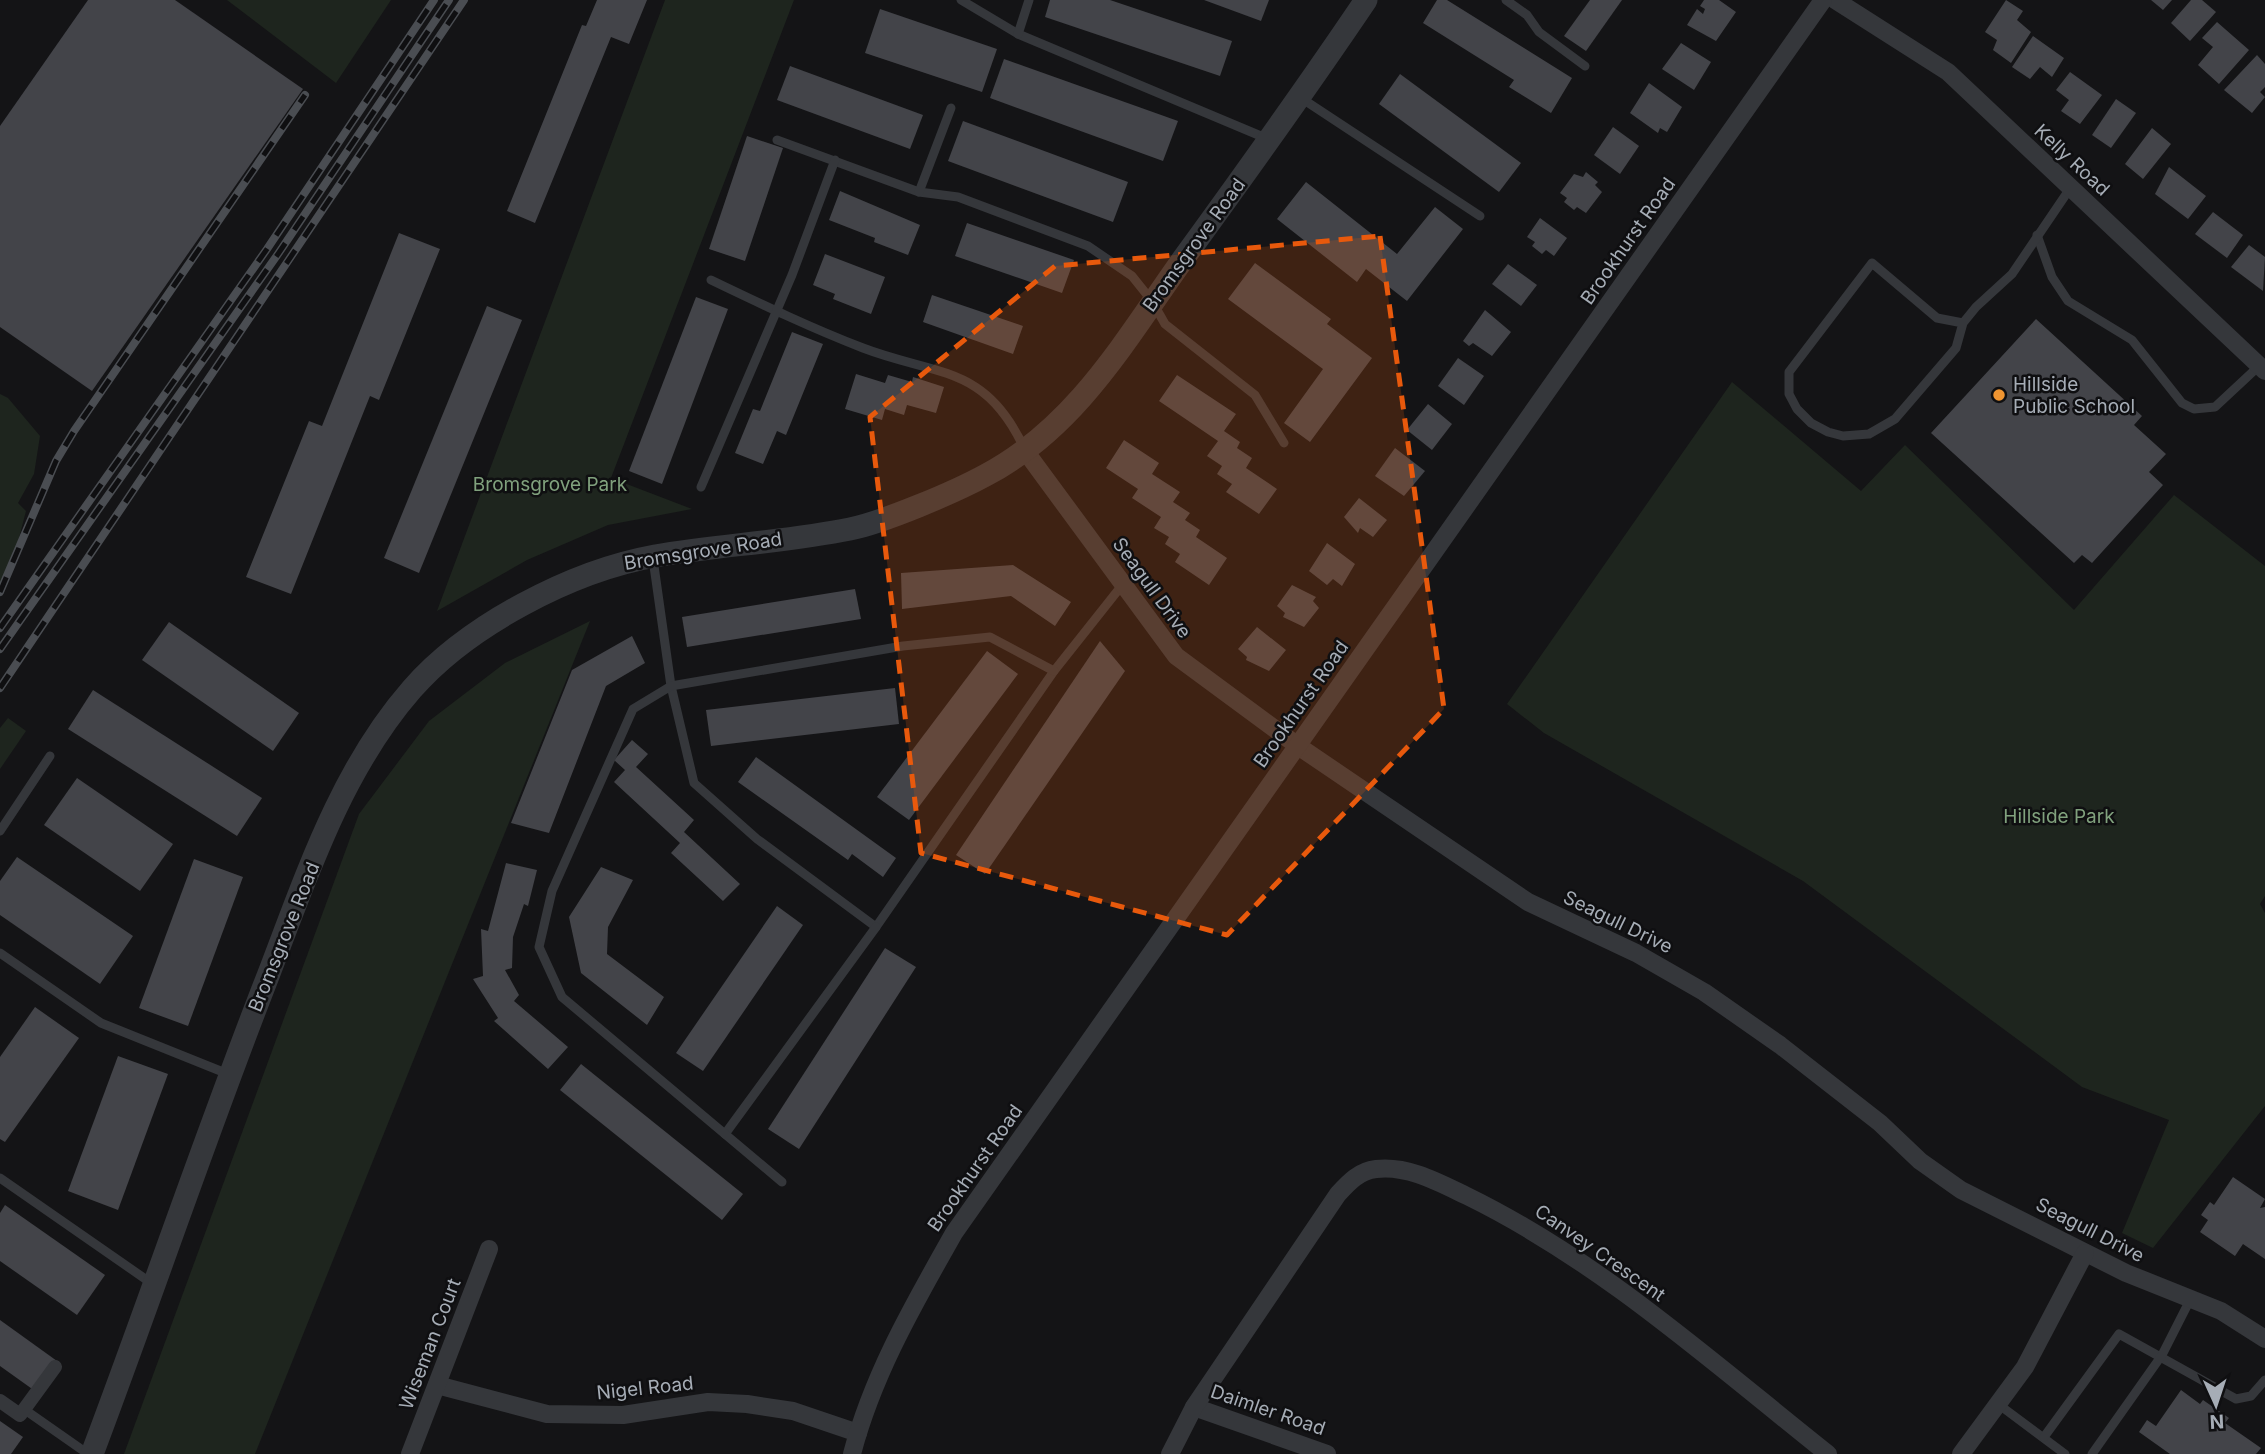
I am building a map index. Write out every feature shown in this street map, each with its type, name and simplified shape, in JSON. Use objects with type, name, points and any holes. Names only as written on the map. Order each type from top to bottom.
[{"type":"street","name":"Brookhurst Road","points":[[852,1454],[897,1335],[954,1233],[1823,0]]},
{"type":"street","name":"Kelly Road","points":[[1835,0],[1948,72],[2262,368]]},
{"type":"street","name":"Bromsgrove Road","points":[[90,1454],[155,1286],[230,1074],[344,792],[383,726],[415,686],[459,647],[517,608],[605,568],[652,557],[855,528],[981,478],[1026,452],[1090,389],[1114,361],[1152,301],[1270,140],[1365,1]]},
{"type":"street","name":"Seagull Drive","points":[[1026,452],[1176,656],[1298,746],[1528,902],[1636,953],[1704,992],[1780,1045],[1880,1123],[1920,1161],[1961,1190],[2126,1273],[2221,1311],[2265,1339]]},
{"type":"street","name":"Canvey Crescent","points":[[1170,1454],[1194,1407],[1338,1194],[1356,1175],[1377,1168],[1426,1176],[1518,1221],[1561,1248],[1625,1293],[1828,1454]]},
{"type":"street","name":"Wiseman Court","points":[[410,1454],[489,1249]]},
{"type":"street","points":[[1961,1454],[2045,1333],[2085,1253]]},
{"type":"street","points":[[0,1401],[20,1415],[55,1367]]},
{"type":"street","name":"Nigel Road","points":[[437,1385],[547,1414],[623,1415],[708,1402],[747,1404],[793,1412],[858,1433]]},
{"type":"street","name":"Daimler Road","points":[[1194,1407],[1327,1454]]},
{"type":"lane","points":[[961,0],[1018,34],[1270,140]]},
{"type":"lane","points":[[1018,34],[1029,0]]},
{"type":"lane","points":[[1506,0],[1527,15],[1539,32],[1585,66]]},
{"type":"lane","points":[[1300,97],[1480,216]]},
{"type":"lane","points":[[919,192],[951,108]]},
{"type":"lane","points":[[777,140],[919,192],[958,197],[1088,246],[1132,276],[1152,301],[1165,324],[1255,395],[1284,443]]},
{"type":"lane","points":[[701,487],[808,235],[835,160]]},
{"type":"lane","points":[[1963,323],[1937,318],[1872,263],[1789,372],[1790,394],[1797,409],[1811,423],[1843,436],[1875,432],[1895,419],[1956,348],[1963,323],[1976,307],[2012,274],[2071,187]]},
{"type":"lane","points":[[2036,235],[2052,277],[2068,301],[2133,340],[2182,403],[2194,409],[2215,407],[2262,368]]},
{"type":"lane","points":[[711,280],[866,349],[934,367],[968,381],[1009,417],[1026,452]]},
{"type":"lane","points":[[652,557],[671,686],[694,783],[757,839],[876,927]]},
{"type":"lane","points":[[725,1134],[876,927],[1054,671],[1123,584]]},
{"type":"lane","points":[[782,1182],[562,997],[539,947],[552,891],[633,709],[671,686],[904,646],[990,637],[1054,671]]},
{"type":"lane","points":[[0,831],[50,756]]},
{"type":"lane","points":[[0,953],[101,1023],[230,1074]]},
{"type":"lane","points":[[0,1178],[155,1286]]},
{"type":"lane","points":[[2092,1454],[2162,1355],[2191,1298]]},
{"type":"lane","points":[[2045,1437],[2119,1334],[2162,1355],[2236,1399],[2251,1395],[2265,1380]]},
{"type":"lane","points":[[1998,1404],[2065,1454]]},
{"type":"lane","points":[[28,1412],[90,1454]]},
{"type":"highlighted area","points":[[1380,236],[1444,709],[1227,935],[921,853],[870,417],[1055,266]]},
{"type":"green space","points":[[227,0],[391,0],[336,83]]},
{"type":"green space","name":"Bromsgrove Park","points":[[665,0],[794,0],[611,478],[692,509],[608,525],[527,560],[437,611]]},
{"type":"green space","name":"Hillside Park","points":[[1732,382],[1861,491],[1905,445],[2074,610],[2174,495],[2265,566],[2265,896],[2260,904],[2265,913],[2265,1106],[2153,1248],[2122,1233],[2169,1120],[2082,1087],[1803,881],[1544,733],[1507,704]]},
{"type":"green space","points":[[0,394],[8,398],[40,436],[34,474],[18,503],[26,511],[8,580],[0,589]]},
{"type":"green space","points":[[590,621],[255,1454],[124,1454],[359,814],[429,721],[505,663]]},
{"type":"green space","points":[[8,718],[26,731],[0,769],[0,728]]},
{"type":"building","points":[[88,0],[175,0],[303,89],[92,391],[0,327],[0,126]]},
{"type":"building","points":[[597,0],[647,0],[629,44],[611,37],[535,223],[507,211],[582,25],[586,26]]},
{"type":"building","points":[[1050,0],[1110,0],[1232,41],[1220,76],[1045,17]]},
{"type":"building","points":[[1204,0],[1269,0],[1261,21]]},
{"type":"building","points":[[1437,0],[1447,0],[1572,78],[1551,113],[1509,87],[1514,80],[1423,23]]},
{"type":"building","points":[[1590,0],[1622,0],[1586,51],[1564,36]]},
{"type":"building","points":[[1704,0],[1719,0],[1736,12],[1716,41],[1687,25],[1697,9],[1703,14],[1705,9],[1700,6]]},
{"type":"building","points":[[2006,0],[2023,11],[2017,20],[2031,32],[2011,63],[1993,50],[1997,40],[1985,32]]},
{"type":"building","points":[[2151,0],[2172,0],[2163,10]]},
{"type":"building","points":[[2191,0],[2202,0],[2216,12],[2190,41],[2171,23]]},
{"type":"building","points":[[880,9],[997,49],[982,92],[865,53]]},
{"type":"building","points":[[2217,22],[2249,50],[2219,84],[2198,65],[2213,47],[2202,38]]},
{"type":"building","points":[[2033,36],[2064,58],[2052,77],[2040,67],[2030,79],[2012,67]]},
{"type":"building","points":[[1681,43],[1711,62],[1694,90],[1662,69]]},
{"type":"building","points":[[2257,55],[2265,64],[2265,87],[2260,92],[2265,97],[2252,113],[2224,90]]},
{"type":"building","points":[[1004,59],[1178,121],[1163,161],[990,98]]},
{"type":"building","points":[[790,66],[923,115],[910,149],[777,100]]},
{"type":"building","points":[[2070,72],[2102,95],[2080,124],[2061,111],[2069,100],[2056,90]]},
{"type":"building","points":[[1400,74],[1521,163],[1499,192],[1379,104]]},
{"type":"building","points":[[1649,83],[1682,107],[1667,132],[1660,128],[1658,133],[1630,113]]},
{"type":"building","points":[[2116,99],[2136,113],[2111,148],[2092,135]]},
{"type":"building","points":[[963,121],[1128,182],[1113,222],[948,161]]},
{"type":"building","points":[[1613,127],[1639,146],[1620,174],[1594,155]]},
{"type":"building","points":[[2152,128],[2171,144],[2143,179],[2125,164]]},
{"type":"building","points":[[747,136],[783,148],[745,261],[709,249]]},
{"type":"building","points":[[2169,167],[2206,196],[2188,219],[2155,194]]},
{"type":"building","points":[[1586,172],[1598,182],[1595,185],[1602,192],[1586,213],[1577,207],[1574,210],[1564,202],[1567,198],[1560,193],[1574,174],[1583,177]]},
{"type":"building","points":[[1306,182],[1397,254],[1435,207],[1463,229],[1407,301],[1366,269],[1357,282],[1277,219]]},
{"type":"building","points":[[840,191],[920,225],[908,255],[874,242],[875,238],[829,220]]},
{"type":"building","points":[[2213,212],[2243,235],[2227,258],[2195,234]]},
{"type":"building","points":[[1540,218],[1567,238],[1554,256],[1546,250],[1542,254],[1532,246],[1535,242],[1527,237]]},
{"type":"building","points":[[967,223],[1074,260],[1062,293],[955,256]]},
{"type":"building","points":[[399,233],[440,249],[379,400],[370,396],[291,594],[246,577],[309,421],[322,426]]},
{"type":"building","points":[[2249,245],[2265,257],[2263,291],[2231,267]]},
{"type":"building","points":[[825,254],[885,277],[871,314],[833,299],[835,294],[813,285]]},
{"type":"building","points":[[1255,263],[1331,319],[1327,324],[1372,358],[1310,442],[1284,423],[1323,369],[1228,299]]},
{"type":"building","points":[[1508,264],[1537,285],[1521,306],[1492,284]]},
{"type":"building","points":[[932,295],[1023,326],[1013,354],[923,322]]},
{"type":"building","points":[[696,297],[728,309],[662,484],[629,471]]},
{"type":"building","points":[[487,306],[522,320],[419,573],[384,558]]},
{"type":"building","points":[[1485,310],[1511,332],[1492,356],[1473,343],[1469,346],[1463,341]]},
{"type":"building","points":[[2036,319],[2142,416],[2134,425],[2166,454],[2149,472],[2163,485],[2092,563],[2082,555],[2074,563],[1931,433]]},
{"type":"building","points":[[792,332],[823,344],[786,435],[777,431],[763,464],[735,453],[753,409],[760,411]]},
{"type":"building","points":[[1458,358],[1484,376],[1464,405],[1438,386]]},
{"type":"building","points":[[856,374],[885,383],[888,375],[912,382],[913,377],[944,387],[936,413],[907,405],[904,415],[885,409],[882,420],[845,409]]},
{"type":"building","points":[[1177,375],[1236,414],[1224,431],[1240,442],[1237,448],[1252,458],[1246,468],[1277,489],[1259,514],[1226,492],[1232,484],[1217,474],[1222,466],[1207,456],[1218,441],[1159,401]]},
{"type":"building","points":[[1428,404],[1452,424],[1432,450],[1407,430]]},
{"type":"building","points":[[1124,440],[1159,463],[1152,474],[1180,492],[1173,502],[1190,513],[1185,520],[1200,530],[1196,537],[1227,558],[1209,585],[1175,562],[1180,554],[1165,544],[1169,537],[1154,528],[1161,517],[1132,498],[1138,489],[1106,468]]},
{"type":"building","points":[[1395,448],[1425,471],[1404,496],[1375,476]]},
{"type":"building","points":[[1359,498],[1387,520],[1373,537],[1360,528],[1358,533],[1344,517]]},
{"type":"building","points":[[1327,543],[1355,564],[1342,586],[1333,579],[1327,585],[1309,571]]},
{"type":"building","points":[[1013,565],[1071,602],[1055,626],[1011,596],[902,609],[901,573]]},
{"type":"building","points":[[1292,585],[1316,597],[1313,601],[1319,608],[1304,627],[1283,617],[1285,613],[1277,606]]},
{"type":"building","points":[[855,589],[861,619],[687,647],[682,617]]},
{"type":"building","points":[[169,622],[299,713],[273,751],[142,660]]},
{"type":"building","points":[[1257,627],[1286,650],[1269,671],[1246,660],[1247,657],[1238,649]]},
{"type":"building","points":[[632,636],[645,663],[606,686],[549,833],[511,823],[572,670]]},
{"type":"building","points":[[1100,641],[1125,671],[985,874],[956,855]]},
{"type":"building","points":[[987,651],[1018,674],[909,820],[877,797]]},
{"type":"building","points":[[895,688],[899,724],[711,746],[706,710]]},
{"type":"building","points":[[93,690],[262,798],[237,836],[68,729]]},
{"type":"building","points":[[632,740],[648,754],[636,767],[694,820],[684,832],[740,884],[723,901],[671,853],[680,843],[614,782],[625,770],[614,760]]},
{"type":"building","points":[[756,757],[896,858],[883,877],[852,854],[848,860],[738,782]]},
{"type":"building","points":[[77,778],[173,844],[140,891],[44,825]]},
{"type":"building","points":[[17,857],[133,936],[100,984],[0,915],[0,881]]},
{"type":"building","points":[[194,859],[243,877],[188,1026],[139,1008]]},
{"type":"building","points":[[506,863],[537,870],[528,906],[524,904],[513,937],[512,968],[505,970],[519,995],[514,1001],[568,1047],[548,1069],[494,1021],[498,1018],[473,979],[483,976],[481,929],[488,931]]},
{"type":"building","points":[[601,867],[633,880],[608,927],[607,954],[664,997],[647,1025],[581,973],[569,917]]},
{"type":"building","points":[[777,906],[803,925],[703,1071],[676,1053]]},
{"type":"building","points":[[885,948],[916,967],[799,1149],[768,1129]]},
{"type":"building","points":[[35,1007],[79,1038],[5,1142],[0,1139],[0,1057]]},
{"type":"building","points":[[118,1056],[168,1074],[118,1210],[68,1191]]},
{"type":"building","points":[[581,1064],[743,1194],[722,1220],[560,1090]]},
{"type":"building","points":[[2233,1177],[2265,1199],[2260,1208],[2265,1207],[2265,1259],[2243,1244],[2235,1256],[2200,1232],[2208,1220],[2201,1215],[2210,1202],[2214,1205]]},
{"type":"building","points":[[5,1205],[105,1275],[77,1315],[0,1261],[0,1213]]},
{"type":"building","points":[[0,1320],[57,1361],[35,1391],[0,1366]]},
{"type":"building","points":[[2181,1390],[2200,1404],[2203,1400],[2229,1418],[2225,1423],[2261,1448],[2256,1454],[2170,1454],[2139,1432],[2147,1420],[2156,1426]]},
{"type":"building","points":[[0,1421],[23,1437],[11,1454],[0,1454]]},
{"type":"railway","points":[[0,628],[267,249],[434,0]]},
{"type":"railway","points":[[0,649],[278,254],[449,0]]},
{"type":"railway","points":[[0,688],[464,0]]},
{"type":"railway","points":[[0,592],[56,461],[74,431],[305,95]]},
{"type":"place","name":"Hillside Public School","points":[[1999,395]]}]
